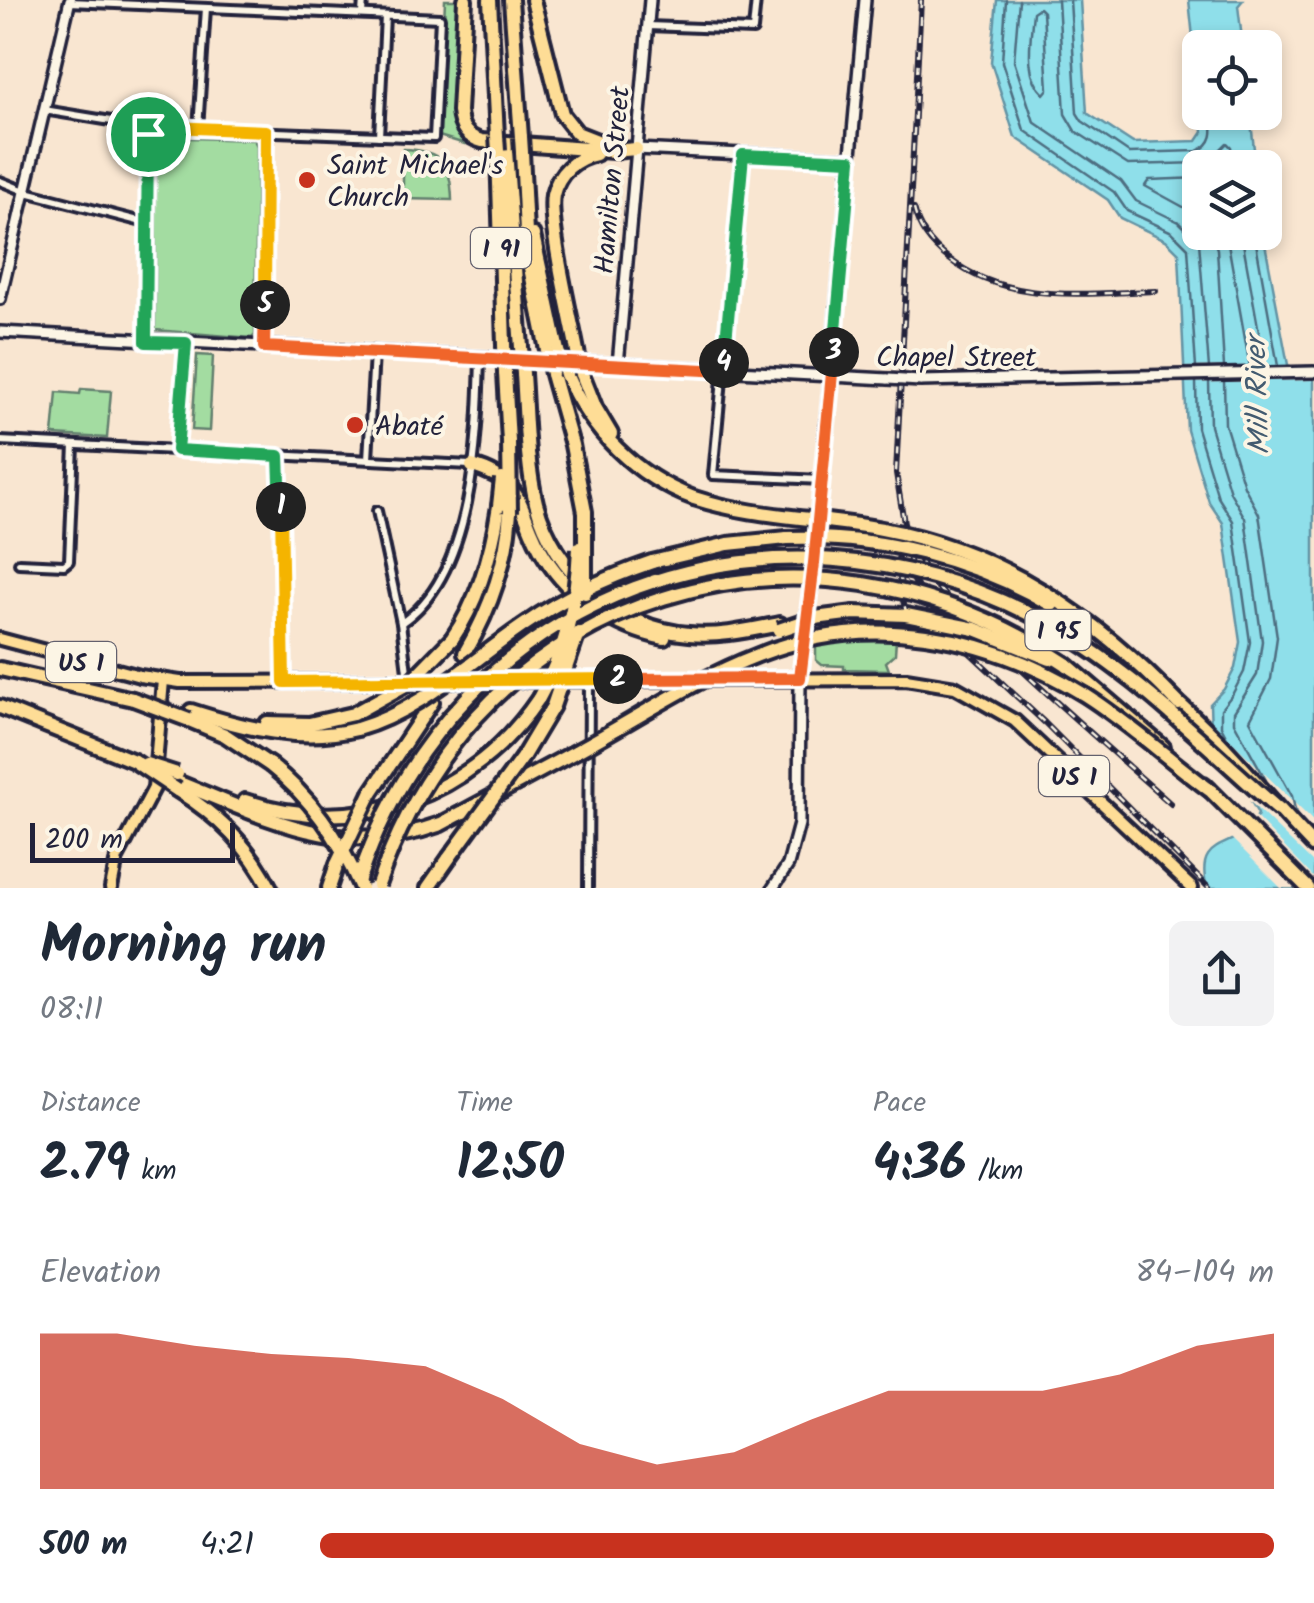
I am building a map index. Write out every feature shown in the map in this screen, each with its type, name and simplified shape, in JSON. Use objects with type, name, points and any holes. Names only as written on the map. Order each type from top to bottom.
[{"type":"highway","points":[[465,0],[458,111],[466,133],[482,141],[614,151],[636,149]]},
{"type":"highway","points":[[490,0],[536,501],[548,537],[578,580],[624,614],[677,633],[725,634],[779,627]]},
{"type":"highway","name":"I 91","points":[[511,0],[525,203],[559,374]]},
{"type":"highway","points":[[533,0],[556,98],[566,123],[592,141],[636,149]]},
{"type":"highway","name":"I 91","points":[[502,144],[505,509]]},
{"type":"highway","points":[[614,151],[575,162],[561,177],[554,193],[554,216],[582,374],[608,428],[650,476]]},
{"type":"highway","points":[[428,888],[522,758],[553,706],[571,661],[582,616],[587,562],[572,446],[562,417],[559,374]]},
{"type":"highway","points":[[559,374],[596,426],[630,461],[694,498],[740,510],[894,531],[989,562],[1044,590],[1086,618],[1146,668],[1240,763],[1279,810]]},
{"type":"highway","points":[[472,466],[506,480],[552,567],[578,595],[618,622],[648,634],[690,642],[725,640],[815,618],[879,613],[933,619],[989,634],[1037,656],[1066,664]]},
{"type":"highway","points":[[190,715],[287,725],[322,722],[353,714],[409,684],[452,639],[465,619],[505,509]]},
{"type":"highway","points":[[329,888],[371,793],[465,654],[503,561],[505,509]]},
{"type":"highway","points":[[177,782],[285,811],[330,815],[375,810],[434,791],[473,769],[508,738],[539,698],[558,660],[573,612],[581,512]]},
{"type":"highway","points":[[0,669],[190,715],[284,734],[321,735],[357,728],[404,709],[548,609],[602,581],[698,550],[801,538],[858,540],[903,547],[1002,579],[1072,617],[1180,704]]},
{"type":"highway","name":"I 95","points":[[359,885],[377,830],[413,763],[460,704],[516,653],[580,612],[649,582],[698,568],[774,558],[823,558],[897,568],[969,589],[1037,618],[1142,686],[1314,846]]},
{"type":"highway","name":"I 95","points":[[378,886],[391,849],[421,790],[446,753],[483,709],[562,645],[606,621],[664,598],[761,579],[811,578],[861,582],[909,592],[968,611],[1025,638],[1066,664],[1212,792],[1308,888]]},
{"type":"highway","points":[[0,707],[300,830],[371,839],[441,824],[759,654],[836,635],[902,633],[976,645],[1040,670],[1098,704],[1212,792]]},
{"type":"highway","points":[[190,715],[270,764],[298,790],[324,820],[359,885]]},
{"type":"highway","points":[[177,782],[229,830],[270,888]]},
{"type":"main road","name":"Hamilton Street","points":[[618,365],[650,0]]},
{"type":"main road","points":[[773,888],[793,852],[799,824],[800,678],[855,160],[865,0]]},
{"type":"main road","points":[[0,299],[70,1]]},
{"type":"main road","points":[[636,149],[855,160]]},
{"type":"main road","name":"Chapel Street","points":[[0,332],[920,380],[1314,372]]},
{"type":"main road","name":"US 1","points":[[0,640],[163,680],[800,678],[918,680],[952,686],[1006,713],[1024,728],[1192,888]]},
{"type":"main road","points":[[112,888],[118,858],[154,788],[163,680]]},
{"type":"street","points":[[362,0],[362,14]]},
{"type":"street","points":[[648,26],[753,30],[756,0]]},
{"type":"street","points":[[44,110],[148,126],[434,138],[440,18],[70,1]]},
{"type":"street","points":[[198,129],[206,8]]},
{"type":"street","points":[[379,136],[385,16]]},
{"type":"street","points":[[146,342],[148,126]]},
{"type":"street","points":[[264,347],[266,131]]},
{"type":"street","points":[[743,155],[714,475],[822,480]]},
{"type":"street","points":[[0,181],[25,192],[146,223]]},
{"type":"street","points":[[177,450],[186,343]]},
{"type":"street","points":[[368,459],[374,352]]},
{"type":"street","points":[[401,623],[421,606],[445,571],[467,509],[480,358]]},
{"type":"street","points":[[0,441],[472,466]]},
{"type":"street","points":[[18,563],[64,564],[69,560],[74,445]]},
{"type":"street","points":[[279,456],[284,682]]},
{"type":"street","points":[[376,511],[401,623],[408,681]]},
{"type":"street","points":[[588,888],[589,680]]},
{"type":"green space","points":[[445,0],[459,0],[452,97],[454,116],[465,144],[439,136]]},
{"type":"green space","points":[[160,137],[254,140],[257,146],[252,338],[155,330],[156,141]]},
{"type":"green space","points":[[403,149],[427,152],[441,161],[449,176],[452,200],[403,199]]},
{"type":"green space","points":[[197,355],[213,356],[209,431],[192,430]]},
{"type":"green space","points":[[81,389],[111,391],[107,438],[53,435],[57,392],[80,394]]},
{"type":"green space","points":[[896,639],[895,654],[886,662],[889,670],[844,669],[816,660],[816,645]]},
{"type":"water","name":"Mill River","points":[[997,0],[1080,0],[1087,113],[1133,143],[1197,141],[1203,130],[1252,130],[1254,150],[1182,150],[1182,250],[1266,250],[1288,365],[1314,377],[1314,888],[1207,888],[1207,858],[1213,850],[1242,834],[1258,814],[1211,729],[1210,704],[1235,668],[1240,642],[1223,523],[1209,502],[1187,430],[1179,253],[1166,240],[1120,218],[1108,200],[1015,137],[991,62]]},
{"type":"water","points":[[1189,0],[1243,0],[1238,6],[1241,30],[1192,30]]},
{"type":"pier","points":[[1300,365],[1314,372],[1314,380],[1181,383],[1181,367]]},
{"type":"pier","points":[[1206,716],[1314,822],[1314,864],[1241,793],[1207,731]]},
{"type":"pier","points":[[1253,814],[1314,878],[1314,888],[1281,888],[1229,836],[1249,824]]},
{"type":"railway","points":[[921,0],[896,473],[913,579],[937,622],[1045,723],[1209,888]]},
{"type":"railway","points":[[914,209],[922,230],[942,253],[971,273],[996,283],[1048,293],[1156,291]]},
{"type":"railway","points":[[914,548],[938,588],[959,610],[1171,804]]},
{"type":"railway","points":[[898,559],[902,597],[911,629]]},
{"type":"place","name":"Saint Michael's Church","points":[[307,180]]},
{"type":"place","name":"Abaté","points":[[355,425]]},
{"type":"route","points":[[148,126],[266,131],[264,347],[724,371],[743,155],[851,160],[800,678],[284,682],[279,456],[177,450],[186,343],[146,342],[148,134],[148,126]]}]
